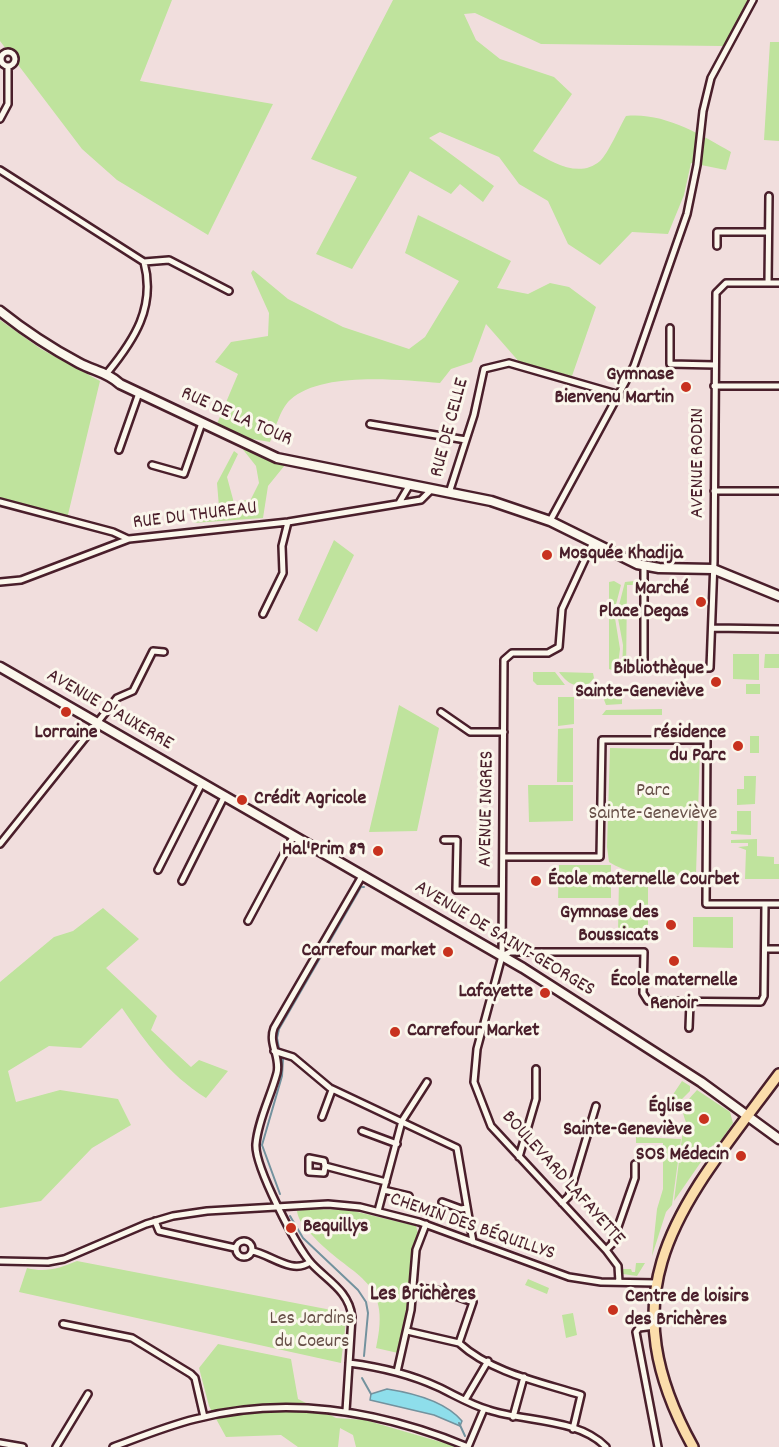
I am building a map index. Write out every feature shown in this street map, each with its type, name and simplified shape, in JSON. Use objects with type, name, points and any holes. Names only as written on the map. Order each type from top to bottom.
[{"type":"main road","name":"RUE DE LA TOUR","points":[[0,311],[50,347],[93,370],[108,372],[120,384],[277,458],[491,501],[550,520],[644,566]]},
{"type":"main road","points":[[644,566],[713,569],[779,596]]},
{"type":"main road","name":"AVENUE D'AUXERRE","points":[[0,667],[202,783]]},
{"type":"main road","name":"AVENUE DE SAINT-GEORGES","points":[[202,783],[502,956],[748,1114],[779,1140]]},
{"type":"main road","points":[[693,1447],[671,1403],[661,1370],[655,1326],[657,1283],[666,1246],[684,1205],[779,1074]]},
{"type":"street","points":[[550,520],[620,396],[634,366],[678,244],[692,192],[706,93],[716,67],[753,0]]},
{"type":"street","points":[[2,51],[11,53],[15,58],[13,64],[8,66],[2,63],[2,51]]},
{"type":"street","points":[[0,119],[8,105],[8,66]]},
{"type":"street","points":[[0,170],[144,262],[169,260],[229,291]]},
{"type":"street","points":[[769,196],[768,283],[779,283]]},
{"type":"street","points":[[717,246],[717,232],[768,232]]},
{"type":"street","points":[[108,372],[124,353],[146,313],[144,262]]},
{"type":"street","name":"AVENUE RODIN","points":[[644,566],[645,667],[710,668],[716,297],[720,286],[730,282],[768,283]]},
{"type":"street","points":[[670,328],[670,364],[714,365]]},
{"type":"street","name":"RUE DE CELLE","points":[[449,493],[466,440],[484,369],[504,362],[620,396]]},
{"type":"street","points":[[714,386],[779,386]]},
{"type":"street","points":[[118,450],[140,393]]},
{"type":"street","points":[[152,465],[184,474],[203,422]]},
{"type":"street","points":[[370,424],[466,440]]},
{"type":"street","points":[[399,503],[410,486]]},
{"type":"street","name":"RUE DU THUREAU","points":[[0,582],[21,579],[129,539],[288,522],[421,500],[430,490]]},
{"type":"street","points":[[714,491],[779,491]]},
{"type":"street","points":[[0,502],[113,532],[129,539]]},
{"type":"street","points":[[263,614],[283,573],[282,546],[288,522]]},
{"type":"street","name":"AVENUE INGRES","points":[[502,956],[504,663],[506,656],[512,653],[548,653],[559,647],[562,609],[593,542]]},
{"type":"street","points":[[712,628],[779,629]]},
{"type":"street","points":[[0,844],[117,698],[133,691],[153,651],[164,652]]},
{"type":"street","points":[[441,712],[470,732],[504,732]]},
{"type":"street","points":[[503,857],[600,857],[602,740],[707,740],[706,904],[779,904]]},
{"type":"street","points":[[158,870],[202,783]]},
{"type":"street","points":[[182,881],[224,797]]},
{"type":"street","points":[[248,921],[293,837]]},
{"type":"street","points":[[444,840],[457,840],[456,890],[502,890]]},
{"type":"street","points":[[346,1411],[352,1317],[350,1305],[341,1290],[310,1262],[289,1231],[256,1147],[277,1072],[271,1034],[273,1028],[362,876]]},
{"type":"street","points":[[502,956],[510,952],[644,952],[645,1000],[763,1001],[765,904]]},
{"type":"street","points":[[765,949],[779,949]]},
{"type":"street","name":"BOULEVARD LAFAYETTE","points":[[502,956],[477,1049],[474,1082],[491,1126],[606,1250],[618,1266],[619,1282]]},
{"type":"street","points":[[689,1028],[690,1002]]},
{"type":"street","points":[[274,1051],[293,1057],[332,1090],[457,1148],[473,1242]]},
{"type":"street","points":[[519,1157],[536,1099],[536,1069]]},
{"type":"street","points":[[378,1211],[402,1121],[427,1082]]},
{"type":"street","points":[[322,1118],[332,1090]]},
{"type":"street","points":[[562,1203],[569,1196],[596,1106]]},
{"type":"street","points":[[362,1131],[396,1144]]},
{"type":"street","points":[[606,1250],[612,1244],[635,1178],[635,1164]]},
{"type":"street","points":[[325,1166],[386,1182]]},
{"type":"street","points":[[384,1190],[409,1196]]},
{"type":"street","points":[[442,1202],[461,1209],[467,1208]]},
{"type":"street","name":"CHEMIN DES BÉQUILLYS","points":[[0,1261],[32,1263],[64,1258],[155,1221],[207,1211],[344,1204],[426,1224],[569,1277],[619,1282]]},
{"type":"street","points":[[155,1221],[159,1231],[235,1248],[241,1257],[247,1257],[252,1251]]},
{"type":"street","points":[[397,1372],[407,1331],[417,1250],[426,1224]]},
{"type":"street","points":[[235,1248],[240,1242],[245,1241],[251,1246],[252,1251]]},
{"type":"street","points":[[252,1251],[287,1265],[300,1267],[310,1262]]},
{"type":"street","points":[[619,1282],[657,1283]]},
{"type":"street","points":[[414,1287],[440,1291],[473,1302],[459,1343]]},
{"type":"street","points":[[63,1324],[132,1338],[191,1374],[195,1378],[204,1417]]},
{"type":"street","points":[[655,1326],[639,1328],[636,1332],[658,1447]]},
{"type":"street","points":[[407,1331],[459,1343],[506,1372],[581,1395],[573,1429]]},
{"type":"street","points":[[465,1400],[488,1361]]},
{"type":"street","points":[[349,1364],[397,1372],[484,1409],[588,1434],[606,1447]]},
{"type":"street","points":[[513,1417],[524,1377]]},
{"type":"street","points":[[56,1447],[88,1394]]},
{"type":"street","points":[[113,1447],[204,1417],[280,1408],[346,1411],[405,1423],[468,1447],[484,1409]]},
{"type":"street","points":[[0,1443],[23,1447]]},
{"type":"green space","points":[[0,0],[172,0],[140,81],[273,104],[208,235],[117,180],[82,149],[0,41]]},
{"type":"green space","points":[[393,0],[751,0],[723,46],[541,44],[475,13],[464,14],[476,40],[500,59],[554,77],[572,94],[533,151],[557,164],[583,169],[600,161],[626,116],[654,117],[681,126],[731,152],[726,170],[691,163],[684,195],[668,234],[632,232],[600,265],[568,244],[548,201],[519,184],[499,157],[440,132],[429,138],[494,186],[483,202],[460,184],[451,194],[410,171],[352,269],[316,254],[357,177],[311,159]]},
{"type":"green space","points":[[770,42],[779,42],[779,141],[764,140]]},
{"type":"green space","points":[[418,215],[511,261],[497,288],[528,294],[550,283],[569,287],[596,307],[572,376],[521,364],[486,324],[472,362],[451,369],[440,383],[383,379],[341,381],[321,385],[304,391],[286,404],[270,442],[235,436],[216,426],[238,374],[215,362],[231,342],[268,336],[269,313],[251,273],[253,270],[288,299],[343,327],[409,349],[425,337],[459,281],[405,253]]},
{"type":"green space","points":[[0,320],[41,349],[100,381],[66,523],[0,505]]},
{"type":"green space","points":[[241,447],[285,465],[268,486],[263,518],[193,523],[219,507],[217,483],[234,451],[238,454],[227,477],[234,503],[251,499],[259,483],[256,466]]},
{"type":"green space","points":[[334,540],[354,555],[317,632],[298,620]]},
{"type":"green space","points":[[614,581],[621,585],[614,612],[620,649],[617,672],[609,669],[609,582]]},
{"type":"green space","points":[[634,581],[634,585],[627,585],[626,676],[622,670],[623,645],[617,613],[625,582]]},
{"type":"green space","points":[[733,654],[759,654],[759,680],[733,679]]},
{"type":"green space","points":[[765,654],[779,654],[779,668],[764,668]]},
{"type":"green space","points":[[533,672],[555,672],[565,685],[537,685],[533,681]]},
{"type":"green space","points":[[559,672],[593,673],[594,678],[587,686],[578,686],[568,682]]},
{"type":"green space","points":[[746,684],[760,684],[760,694],[746,694]]},
{"type":"green space","points":[[558,697],[574,697],[574,724],[558,726]]},
{"type":"green space","points":[[603,697],[622,697],[622,704],[606,705]]},
{"type":"green space","points":[[399,705],[439,728],[417,831],[369,832]]},
{"type":"green space","points":[[662,709],[662,715],[602,715],[606,710]]},
{"type":"green space","points":[[573,728],[573,782],[557,782],[558,729]]},
{"type":"green space","points":[[750,736],[759,736],[759,753],[750,753]]},
{"type":"green space","name":"Parc Sainte-Geneviève","points":[[610,748],[700,750],[696,874],[675,878],[651,877],[628,871],[609,862],[607,847]]},
{"type":"green space","points":[[744,776],[756,776],[755,804],[737,805],[737,789],[744,789]]},
{"type":"green space","points":[[528,785],[573,785],[573,821],[529,822]]},
{"type":"green space","points":[[737,811],[751,811],[751,835],[731,834],[731,831],[737,831]]},
{"type":"green space","points":[[757,839],[757,856],[774,857],[774,864],[779,864],[779,879],[745,879],[746,850],[738,847],[748,846],[748,843],[731,843],[731,840]]},
{"type":"green space","points":[[559,865],[611,865],[611,898],[558,898]]},
{"type":"green space","points":[[619,879],[648,879],[648,932],[618,932]]},
{"type":"green space","points":[[103,908],[139,939],[106,968],[157,1016],[151,1030],[191,1067],[199,1060],[228,1071],[206,1098],[169,1068],[122,1008],[81,1048],[49,1046],[8,1071],[16,1102],[60,1090],[118,1099],[131,1125],[92,1148],[41,1201],[0,1208],[0,982],[54,937],[73,931]]},
{"type":"green space","points":[[693,917],[733,917],[733,948],[693,947]]},
{"type":"green space","points":[[682,1081],[690,1086],[690,1091],[681,1100],[668,1102]]},
{"type":"green space","points":[[697,1090],[730,1112],[733,1123],[719,1143],[712,1146],[674,1201],[683,1129],[688,1127],[683,1111],[688,1100]]},
{"type":"green space","points":[[636,1137],[681,1139],[672,1205],[666,1212],[652,1256],[657,1209],[663,1189],[663,1143],[636,1143]]},
{"type":"green space","points":[[349,1210],[416,1226],[418,1233],[412,1249],[408,1300],[398,1353],[376,1348],[380,1324],[379,1306],[373,1292],[365,1281],[326,1249],[304,1226],[297,1211]]},
{"type":"green space","name":"Les Jardins du Coeurs","points":[[77,1261],[347,1313],[341,1363],[19,1292],[27,1268],[53,1269]]},
{"type":"green space","points":[[636,1263],[645,1263],[637,1276],[623,1274],[623,1269],[631,1269],[635,1272]]},
{"type":"green space","points":[[528,1279],[549,1288],[547,1294],[525,1285]]},
{"type":"green space","points":[[573,1313],[577,1335],[566,1338],[562,1315]]},
{"type":"green space","points":[[218,1344],[291,1359],[298,1399],[336,1418],[365,1420],[458,1447],[356,1447],[353,1435],[340,1428],[338,1447],[298,1447],[281,1435],[226,1437],[209,1406],[199,1368]]},
{"type":"water","points":[[387,1389],[438,1403],[462,1421],[460,1426],[434,1415],[370,1400],[371,1394]]},
{"type":"waterway","points":[[279,1048],[277,1038],[279,1029],[361,887],[364,887]]},
{"type":"waterway","points":[[280,1194],[262,1145],[282,1076],[283,1059]]},
{"type":"waterway","points":[[290,1216],[303,1238],[358,1290],[366,1302],[368,1313],[364,1356]]},
{"type":"waterway","points":[[362,1378],[371,1394]]},
{"type":"waterway","points":[[459,1423],[465,1436]]},
{"type":"place","name":"Gymnase Bienvenu Martin","points":[[686,387]]},
{"type":"place","name":"Mosquée Khadija","points":[[547,555]]},
{"type":"place","name":"Marché Place Degas","points":[[701,602]]},
{"type":"place","name":"Bibliothèque Sainte-Geneviève","points":[[716,682]]},
{"type":"place","name":"Lorraine","points":[[66,712]]},
{"type":"place","name":"résidence du Parc","points":[[738,746]]},
{"type":"place","name":"Crédit Agricole","points":[[242,800]]},
{"type":"place","name":"Hal'Prim 89","points":[[378,851]]},
{"type":"place","name":"École maternelle Courbet","points":[[536,881]]},
{"type":"place","name":"Gymnase des Boussicats","points":[[671,925]]},
{"type":"place","name":"Carrefour market","points":[[448,952]]},
{"type":"place","name":"École maternelle Renoir","points":[[674,961]]},
{"type":"place","name":"Lafayette","points":[[545,993]]},
{"type":"place","name":"Carrefour Market","points":[[395,1032]]},
{"type":"place","name":"Église Sainte-Geneviève","points":[[704,1119]]},
{"type":"place","name":"SOS Médecin","points":[[741,1156]]},
{"type":"place","name":"Bequillys","points":[[291,1228]]},
{"type":"place","name":"Centre de loisirs des Brichères","points":[[613,1310]]},
{"type":"district","name":"Les Brichères","points":[[423,1296]]}]
